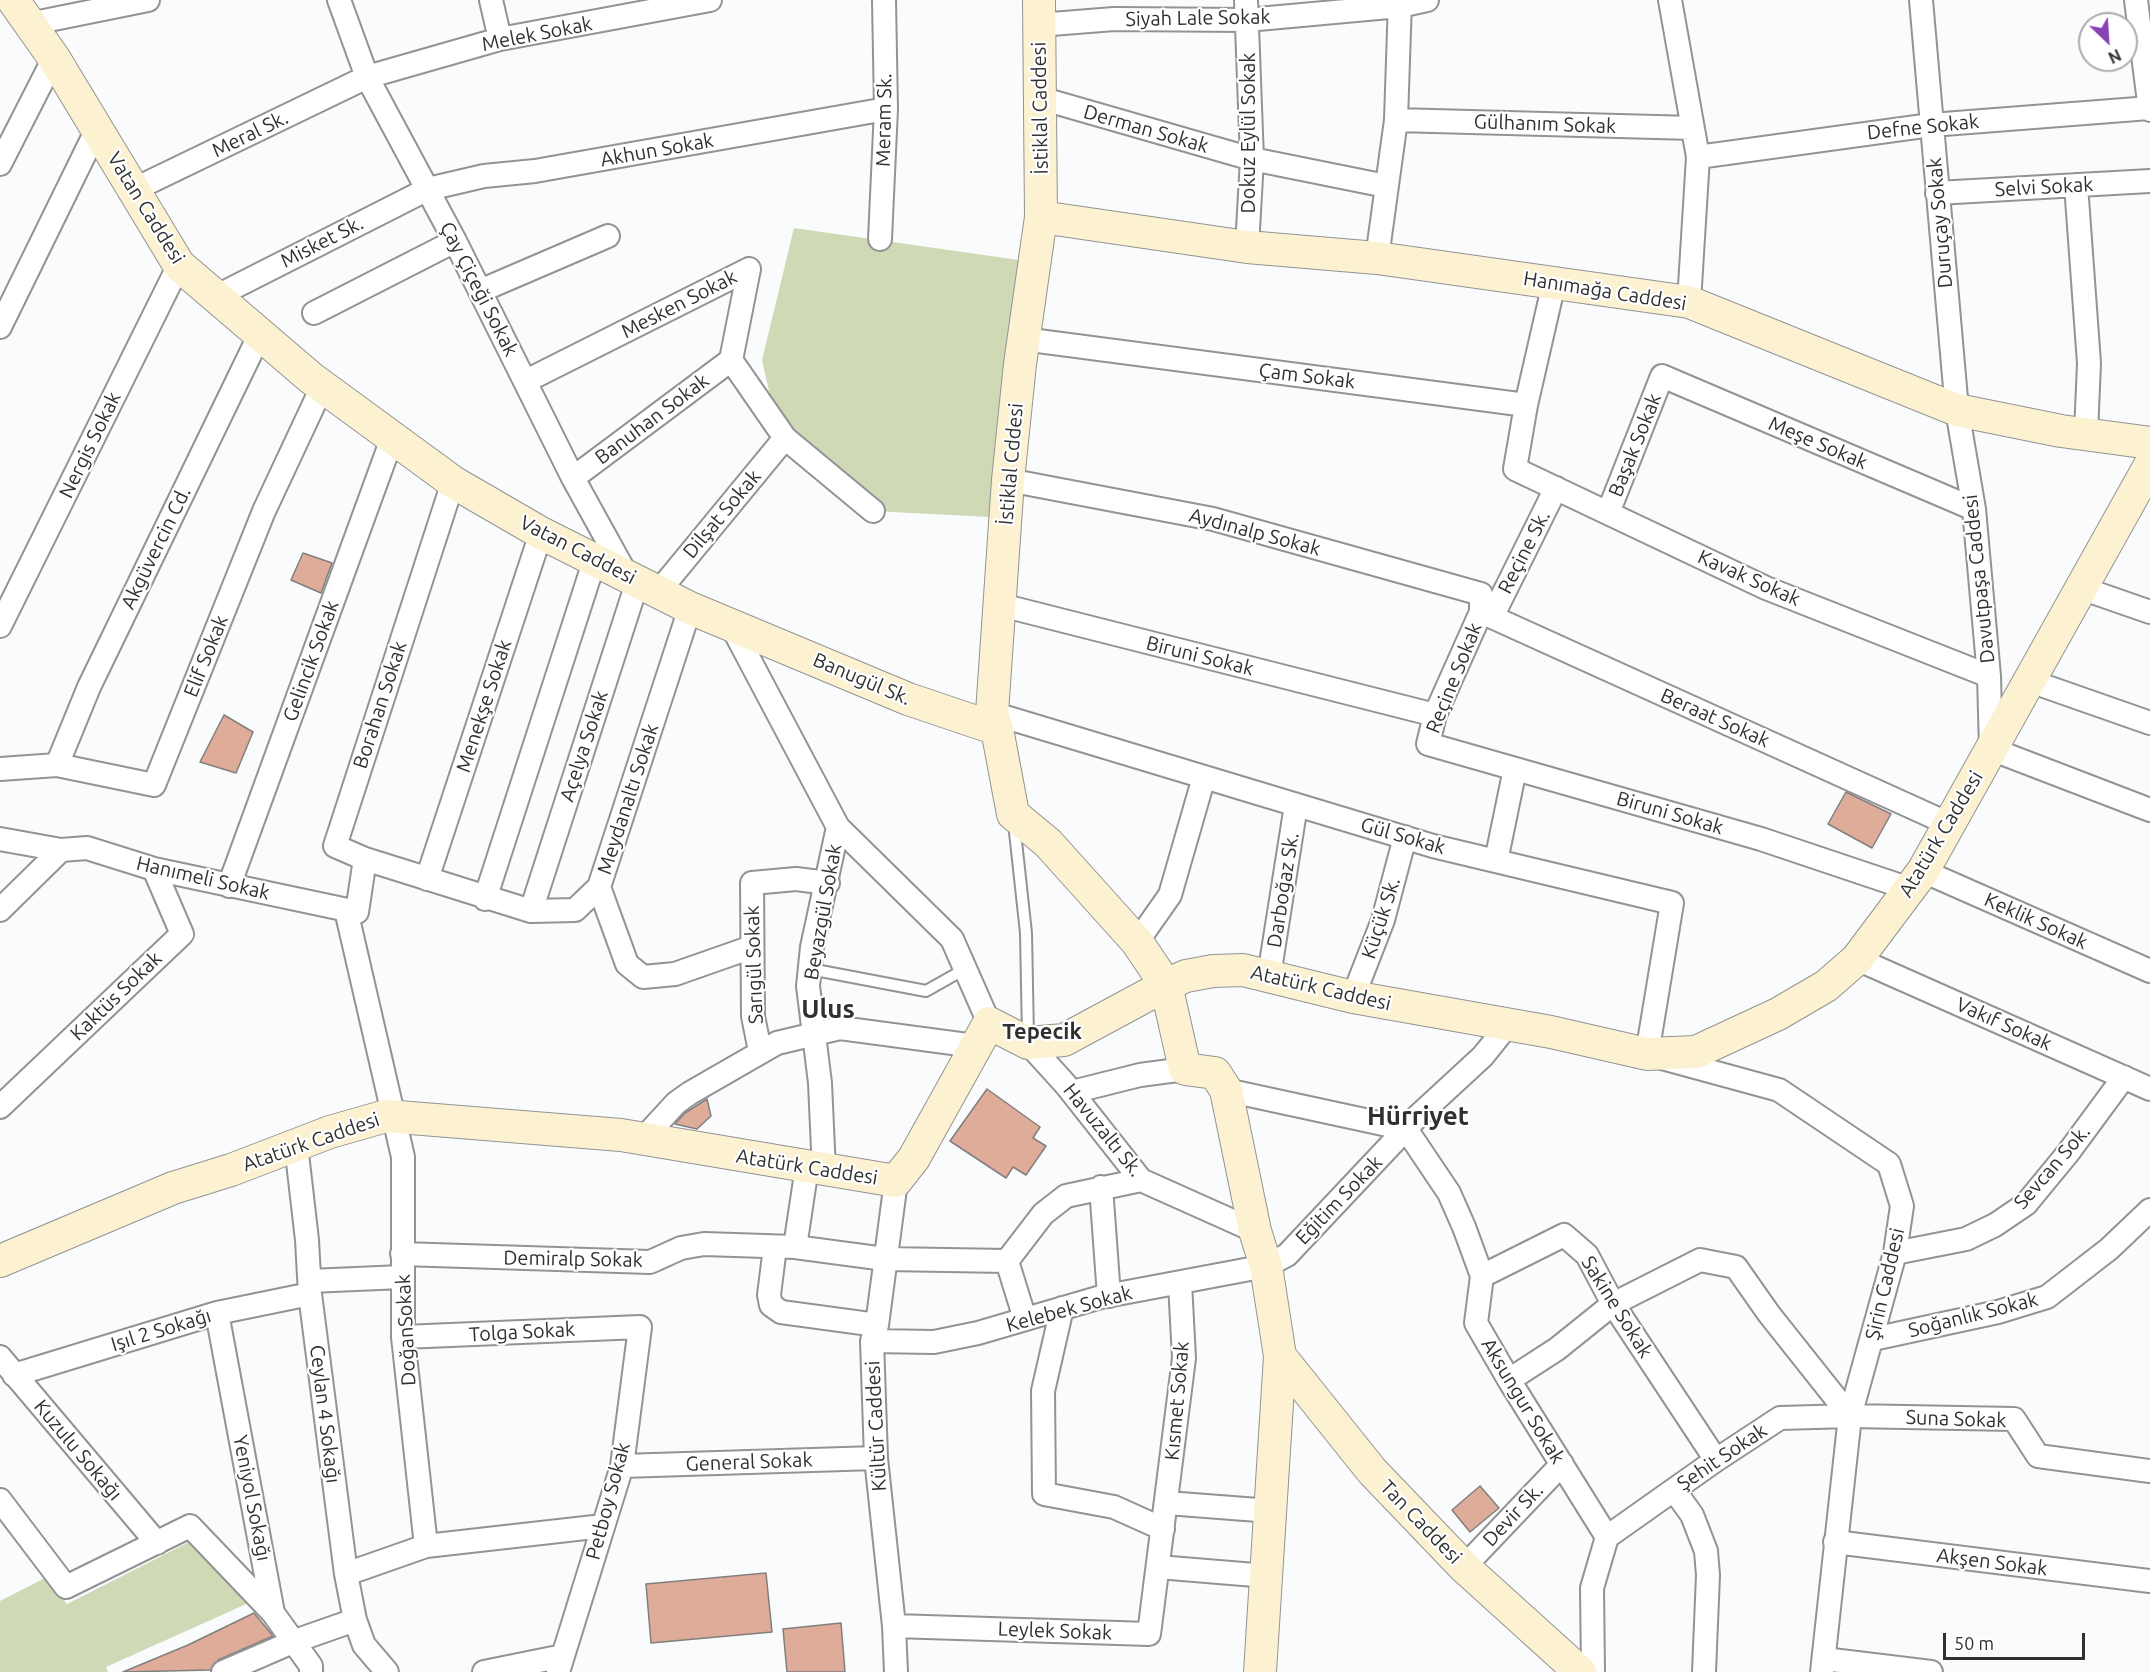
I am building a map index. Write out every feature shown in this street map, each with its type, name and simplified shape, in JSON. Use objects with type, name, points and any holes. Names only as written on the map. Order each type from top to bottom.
[{"type":"main road","name":"Vatan Caddesi","points":[[21,12],[54,58],[179,265],[323,385],[453,482],[541,533],[690,608],[730,623]]},
{"type":"main road","name":"İstiklal Caddesi","points":[[1039,12],[1041,217]]},
{"type":"main road","name":"Hanımağa Caddesi","points":[[1041,217],[1247,247],[1377,258],[1689,302],[1957,410],[2086,434],[2149,462]]},
{"type":"main road","name":"İstiklal Cddesi","points":[[1014,814],[994,721],[1008,480],[1023,339],[1041,217]]},
{"type":"main road","name":"Atatürk Caddesi","points":[[0,1261],[173,1188],[330,1132],[395,1115],[643,1139],[897,1181],[914,1158],[982,1034],[1029,1043],[1064,1041],[1186,976],[1213,971],[1243,969],[1353,997],[1551,1032],[1647,1054],[1696,1052],[1739,1033],[1826,986],[1857,959],[1917,880],[2030,681],[2149,462]]},
{"type":"main road","name":"Banugül Sk.","points":[[730,623],[908,699],[994,721]]},
{"type":"main road","points":[[1014,814],[1048,843],[1137,942],[1166,986],[1185,1069],[1215,1073],[1226,1090],[1255,1230],[1266,1266],[1280,1356],[1260,1672]]},
{"type":"main road","name":"Tan Caddesi","points":[[1280,1356],[1372,1471],[1464,1567],[1580,1672]]},
{"type":"main road","points":[[1267,1579],[1272,1672]]},
{"type":"street","points":[[21,12],[147,0]]},
{"type":"street","name":"Çay Çiçeği Sokak","points":[[339,0],[367,77],[455,241],[573,478],[641,582]]},
{"type":"street","points":[[491,0],[500,39]]},
{"type":"street","name":"Melek Sokak","points":[[367,77],[500,39],[710,0]]},
{"type":"street","name":"Meram Sk.","points":[[880,239],[886,109],[884,0]]},
{"type":"street","name":"Siyah Lale Sokak","points":[[1039,12],[1246,10],[1427,0]]},
{"type":"street","points":[[1670,0],[1698,157],[1689,302]]},
{"type":"street","name":"Duruçay Sokak","points":[[1921,0],[1957,410]]},
{"type":"street","points":[[2136,0],[2150,109]]},
{"type":"street","points":[[1377,258],[1396,120],[1400,3]]},
{"type":"street","name":"Dokuz Eylül Sokak","points":[[1246,10],[1252,159],[1247,247]]},
{"type":"street","points":[[0,164],[54,58]]},
{"type":"street","name":"Meral Sk.","points":[[133,190],[367,77]]},
{"type":"street","name":"Derman Sokak","points":[[1040,98],[1252,159]]},
{"type":"street","name":"Akhun Sokak","points":[[428,189],[484,176],[535,171],[886,109]]},
{"type":"street","name":"Defne Sokak","points":[[1698,157],[1931,125],[2150,109]]},
{"type":"street","name":"Gülhanım Sokak","points":[[1396,120],[1694,128]]},
{"type":"street","points":[[0,327],[97,129]]},
{"type":"street","points":[[1252,159],[1386,186]]},
{"type":"street","name":"Selvi Sokak","points":[[1937,193],[2150,181]]},
{"type":"street","points":[[2076,185],[2089,363],[2086,434]]},
{"type":"street","name":"Misket Sk.","points":[[217,296],[428,189]]},
{"type":"street","points":[[480,291],[608,236]]},
{"type":"street","points":[[314,313],[455,241]]},
{"type":"street","name":"Nergis Sokak","points":[[0,626],[179,265]]},
{"type":"street","name":"Mesken Sokak","points":[[526,381],[749,269],[731,360]]},
{"type":"street","points":[[1526,405],[1554,283]]},
{"type":"street","name":"Akgüvercin Cd.","points":[[57,765],[89,687],[260,334]]},
{"type":"street","name":"Çam Sokak","points":[[1023,339],[1526,405]]},
{"type":"street","points":[[731,360],[785,438],[873,511]]},
{"type":"street","name":"Banuhan Sokak","points":[[573,478],[731,360]]},
{"type":"street","name":"Meşe Sokak","points":[[1662,376],[1974,509]]},
{"type":"street","name":"Başak Sokak","points":[[1608,513],[1662,376]]},
{"type":"street","name":"Elif Sokak","points":[[0,769],[57,765],[154,785],[264,511],[323,385]]},
{"type":"street","name":"Kavak Sokak","points":[[1526,405],[1515,469],[1766,588],[1989,676]]},
{"type":"street","name":"Davutpaşa Caddesi","points":[[1957,410],[1974,509],[1989,676],[1991,749]]},
{"type":"street","name":"Gelincik Sokak","points":[[229,886],[393,436]]},
{"type":"street","name":"Dilşat Sokak","points":[[641,582],[785,438]]},
{"type":"street","name":"Aydınalp Sokak","points":[[1008,480],[1213,519],[1481,594],[1486,614]]},
{"type":"street","name":"Borahan Sokak","points":[[365,859],[335,846],[453,482]]},
{"type":"street","name":"Reçine Sk.","points":[[1486,614],[1556,488]]},
{"type":"street","name":"Menekşe Sokak","points":[[427,879],[541,533]]},
{"type":"street","points":[[485,899],[595,560]]},
{"type":"street","name":"Açelya Sokak","points":[[531,911],[641,582]]},
{"type":"street","points":[[2081,588],[2150,612]]},
{"type":"street","name":"Biruni Sokak","points":[[1001,605],[1435,715]]},
{"type":"street","name":"Meydanaltı Sokak","points":[[365,859],[485,899],[531,911],[575,910],[599,887],[690,608]]},
{"type":"street","name":"Reçine Sokak","points":[[1428,744],[1435,715],[1486,614]]},
{"type":"street","name":"Beraat Sokak","points":[[1486,614],[1949,824]]},
{"type":"street","points":[[643,1139],[676,1103],[708,1080],[777,1043],[840,1028],[982,1034],[965,969],[952,939],[838,827],[730,623]]},
{"type":"street","points":[[2030,681],[2150,723]]},
{"type":"street","name":"Gül Sokak","points":[[994,721],[1204,777],[1405,837],[1672,903],[1647,1054]]},
{"type":"street","name":"Biruni Sokak","points":[[1428,744],[1761,839],[1917,880]]},
{"type":"street","points":[[1991,749],[2150,810]]},
{"type":"street","points":[[1496,861],[1515,769]]},
{"type":"street","points":[[1137,942],[1170,895],[1204,777]]},
{"type":"street","name":"Darboğaz Sk.","points":[[1269,976],[1296,805]]},
{"type":"street","name":"Beyazgül Sokak","points":[[785,1247],[815,1169],[820,1083],[808,986],[812,947],[828,883],[838,827]]},
{"type":"street","name":"Küçük Sk.","points":[[1353,997],[1383,920],[1405,837]]},
{"type":"street","name":"Hanımeli Sokak","points":[[0,839],[61,850],[87,848],[154,869],[351,911]]},
{"type":"street","points":[[0,910],[61,850]]},
{"type":"street","points":[[365,859],[351,911],[395,1115]]},
{"type":"street","name":"Kaktüs Sokak","points":[[0,1107],[182,934],[154,869]]},
{"type":"street","name":"Sarıgül Sokak","points":[[760,1051],[753,1016],[752,883],[796,879],[828,883]]},
{"type":"street","name":"Keklik Sokak","points":[[1917,880],[2150,971]]},
{"type":"street","points":[[599,887],[627,964],[643,977],[675,974],[752,947]]},
{"type":"street","name":"Vakıf Sokak","points":[[1857,959],[2150,1089]]},
{"type":"street","name":"Eğitim Sokak","points":[[1266,1266],[1287,1255],[1406,1129],[1483,1056],[1507,1026]]},
{"type":"street","name":"Havuzaltı Sk.","points":[[1029,1043],[1072,1092],[1141,1180],[1255,1230]]},
{"type":"street","name":"Şirin Caddesi","points":[[1647,1054],[1779,1090],[1889,1164],[1902,1206],[1895,1253],[1850,1416],[1823,1666]]},
{"type":"street","points":[[1072,1092],[1140,1075],[1185,1069]]},
{"type":"street","name":"Sevcan Sok.","points":[[1895,1253],[1966,1239],[1995,1225],[2026,1204],[2068,1153],[2124,1077]]},
{"type":"street","points":[[1226,1090],[1406,1129]]},
{"type":"street","name":"DoğanSokak","points":[[395,1115],[403,1157],[403,1337],[426,1546]]},
{"type":"street","name":"Aksungur Sokak","points":[[1406,1129],[1449,1193],[1482,1276],[1476,1323],[1607,1537]]},
{"type":"street","name":"Ceylan 4 Sokağı","points":[[296,1145],[310,1288],[346,1574],[354,1620],[364,1646],[387,1672]]},
{"type":"street","points":[[1025,1319],[1007,1261],[1043,1214],[1066,1196],[1141,1180]]},
{"type":"street","name":"Kültür Caddesi","points":[[896,1672],[894,1626],[876,1458],[874,1333],[897,1181]]},
{"type":"street","points":[[1101,1187],[1109,1296]]},
{"type":"street","name":"Soğanlık Sokak","points":[[1873,1339],[1998,1312],[2047,1297],[2109,1249],[2150,1210]]},
{"type":"street","name":"Sakine Sokak","points":[[1482,1276],[1564,1235],[1587,1255],[1613,1304],[1716,1460]]},
{"type":"street","name":"Demiralp Sokak","points":[[402,1254],[650,1262],[681,1248],[704,1244],[785,1247],[885,1259],[1007,1261]]},
{"type":"street","name":"Kelebek Sokak","points":[[785,1247],[769,1295],[771,1305],[781,1312],[874,1333],[934,1342],[978,1333],[1109,1296],[1266,1266]]},
{"type":"street","points":[[1509,1380],[1557,1349],[1613,1304],[1700,1260],[1736,1267],[1850,1416]]},
{"type":"street","name":"Işıl 2 Sokağı","points":[[7,1366],[310,1288],[402,1277]]},
{"type":"street","name":"Kısmet Sokak","points":[[1158,1568],[1184,1358],[1180,1282]]},
{"type":"street","points":[[1062,1308],[1043,1391],[1044,1494],[1165,1517],[1271,1511]]},
{"type":"street","name":"Yeniyol Sokağı","points":[[217,1313],[273,1612],[311,1666],[311,1672]]},
{"type":"street","name":"Tolga Sokak","points":[[403,1337],[640,1327]]},
{"type":"street","name":"Petboy Sokak","points":[[561,1664],[622,1466],[640,1327]]},
{"type":"street","name":"Kuzulu Sokağı","points":[[7,1366],[157,1543]]},
{"type":"street","name":"Şehit Sokak","points":[[1607,1537],[1780,1418],[1850,1416]]},
{"type":"street","name":"Suna Sokak","points":[[1850,1416],[2014,1419],[2038,1456],[2150,1471]]},
{"type":"street","name":"General Sokak","points":[[622,1466],[876,1458]]},
{"type":"street","name":"Devir Sk.","points":[[1464,1567],[1562,1464]]},
{"type":"street","points":[[1674,1490],[1692,1515],[1706,1551],[1708,1575],[1704,1672]]},
{"type":"street","points":[[0,1500],[66,1587],[190,1526],[273,1612]]},
{"type":"street","points":[[346,1574],[426,1546],[603,1526]]},
{"type":"street","points":[[1593,1672],[1592,1588],[1607,1537]]},
{"type":"street","name":"Akşen Sokak","points":[[1835,1542],[2150,1581]]},
{"type":"street","points":[[1158,1568],[1267,1579]]},
{"type":"street","name":"Leylek Sokak","points":[[894,1626],[1149,1634],[1158,1568]]},
{"type":"street","points":[[223,1672],[295,1641],[354,1620]]},
{"type":"street","points":[[483,1672],[561,1664]]},
{"type":"street","points":[[1823,1666],[1931,1672]]},
{"type":"lane","points":[[1014,814],[1026,933],[1029,1043]]},
{"type":"lane","points":[[810,969],[926,991],[965,969]]},
{"type":"green space","points":[[794,228],[1019,260],[989,517],[873,511],[825,469],[773,409],[762,360]]},
{"type":"green space","points":[[193,1540],[253,1601],[106,1667],[108,1672],[0,1672],[0,1601],[47,1577],[67,1604]]},
{"type":"building","points":[[303,553],[332,563],[321,593],[291,580]]},
{"type":"building","points":[[224,715],[253,732],[236,773],[200,762]]},
{"type":"building","points":[[1846,792],[1891,814],[1872,848],[1828,824]]},
{"type":"building","points":[[987,1089],[1040,1127],[1033,1138],[1046,1146],[1026,1175],[1013,1167],[1006,1178],[950,1141]]},
{"type":"building","points":[[707,1099],[711,1116],[697,1129],[675,1124],[685,1113]]},
{"type":"building","points":[[1480,1486],[1499,1508],[1470,1532],[1452,1510]]},
{"type":"building","points":[[766,1573],[772,1632],[651,1643],[646,1584]]},
{"type":"building","points":[[254,1613],[273,1636],[218,1660],[210,1670],[123,1672],[188,1645]]},
{"type":"building","points":[[841,1623],[845,1672],[787,1672],[783,1629]]},
{"type":"district","name":"Ulus","points":[[828,1009]]},
{"type":"district","name":"Tepecik","points":[[1042,1032]]},
{"type":"district","name":"Hürriyet","points":[[1418,1116]]}]
